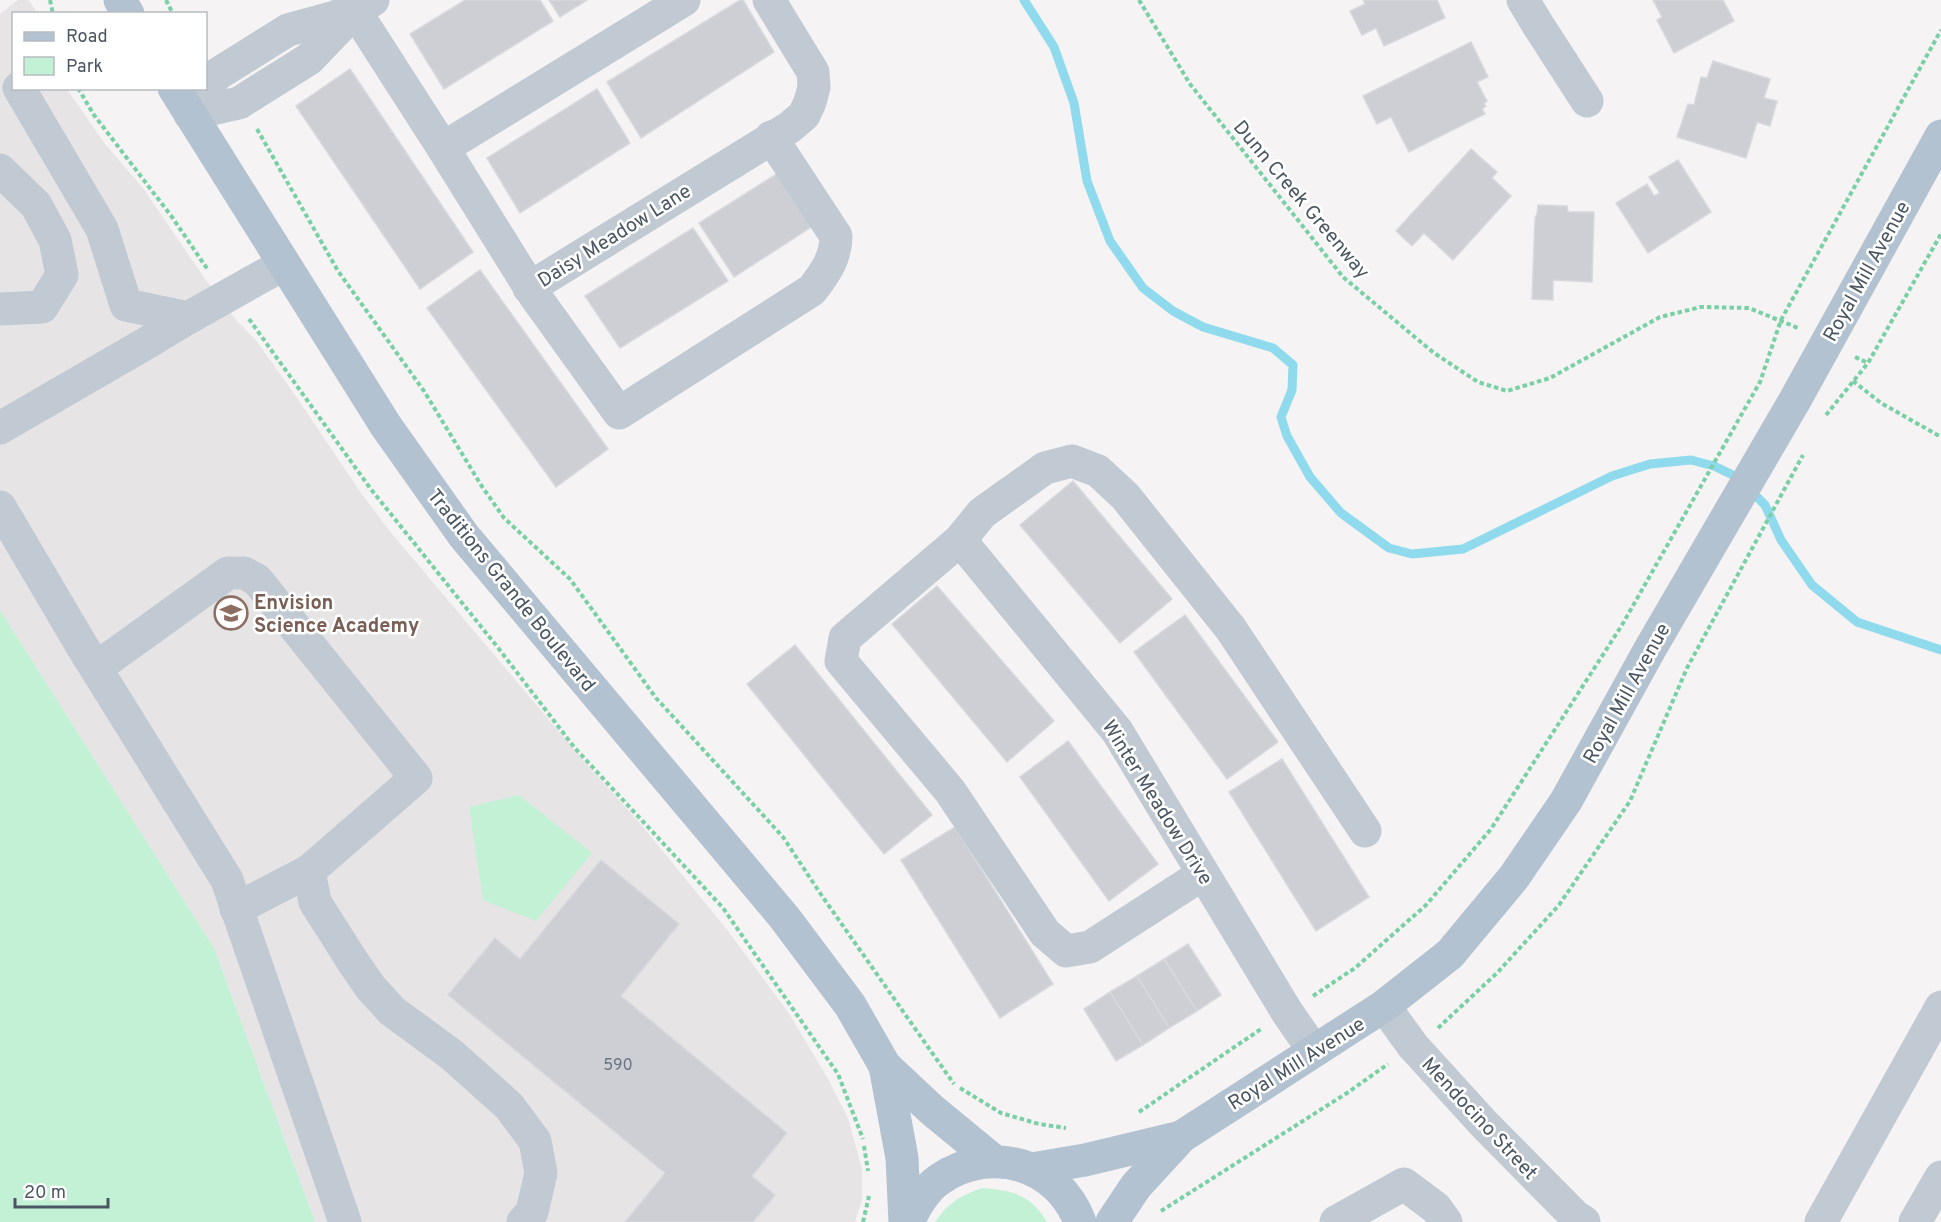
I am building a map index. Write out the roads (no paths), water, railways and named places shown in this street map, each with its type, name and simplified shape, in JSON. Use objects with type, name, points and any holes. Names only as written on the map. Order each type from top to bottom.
[{"type":"main road","name":"Traditions Grande Boulevard","points":[[182,101],[386,426],[464,536],[784,916],[850,1005],[885,1066],[932,1110],[993,1161]]},
{"type":"main road","name":"Royal Mill Avenue","points":[[1112,1222],[1136,1186],[1181,1137],[1384,1006],[1450,954],[1514,877],[1566,801],[1650,649],[1795,400],[1941,136]]},
{"type":"main road","name":"Traditions Grande Boulevard","points":[[885,1066],[902,1158],[907,1222]]},
{"type":"main road","name":"Royal Mill Avenue","points":[[1032,1169],[1085,1160],[1181,1137]]},
{"type":"main road","points":[[907,1222],[918,1200],[939,1179],[965,1166],[993,1161],[1013,1163],[1032,1169],[1056,1185],[1074,1207],[1080,1222]]},
{"type":"street","points":[[443,148],[684,0]]},
{"type":"street","name":"Daisy Meadow Lane","points":[[358,4],[443,148],[530,288],[790,126],[804,115],[814,87],[813,72],[769,0]]},
{"type":"street","points":[[1523,0],[1587,100]]},
{"type":"street","points":[[207,82],[288,30],[358,4]]},
{"type":"street","points":[[182,101],[238,102],[309,59],[358,4]]},
{"type":"street","points":[[0,72],[12,82]]},
{"type":"street","points":[[19,90],[102,229],[126,305],[188,318]]},
{"type":"street","points":[[182,101],[196,90]]},
{"type":"street","points":[[530,288],[619,413],[629,407],[812,290],[831,262],[836,249],[836,236],[771,137]]},
{"type":"street","points":[[0,170],[36,205],[55,240],[62,275],[42,307],[0,309]]},
{"type":"street","points":[[0,428],[284,264]]},
{"type":"street","points":[[1203,874],[1090,947],[1066,951],[1045,933],[950,791],[841,661],[845,638],[960,540],[982,513],[1045,468],[1072,461],[1098,471],[1125,496],[1231,629],[1365,831]]},
{"type":"street","points":[[0,507],[227,880],[345,1222]]},
{"type":"street","name":"Winter Meadow Drive","points":[[960,540],[1117,731],[1287,1012],[1314,1051]]},
{"type":"street","points":[[96,668],[228,573],[244,573],[257,580],[416,778],[309,871],[236,909]]},
{"type":"street","points":[[309,871],[315,902],[371,988],[392,1011],[452,1055],[509,1106],[536,1141],[541,1173],[532,1212],[523,1222]]},
{"type":"street","name":"Mendocino Street","points":[[1384,1006],[1413,1046],[1484,1124],[1575,1216],[1584,1222]]},
{"type":"street","points":[[1821,1222],[1930,1051],[1941,1007]]},
{"type":"street","points":[[1914,1222],[1941,1177]]},
{"type":"street","points":[[1336,1222],[1404,1184],[1436,1208],[1446,1222]]},
{"type":"waterway","points":[[1024,0],[1054,47],[1074,103],[1087,181],[1110,241],[1143,288],[1173,311],[1203,327],[1273,348],[1293,365],[1292,390],[1281,417],[1287,436],[1310,477],[1341,513],[1389,548],[1412,554],[1463,549],[1612,476],[1650,464],[1691,460],[1714,466],[1737,477],[1765,505],[1781,540],[1812,585],[1857,622],[1941,650]]},
{"type":"place","name":"Envision Science Academy","points":[[231,613]]}]
